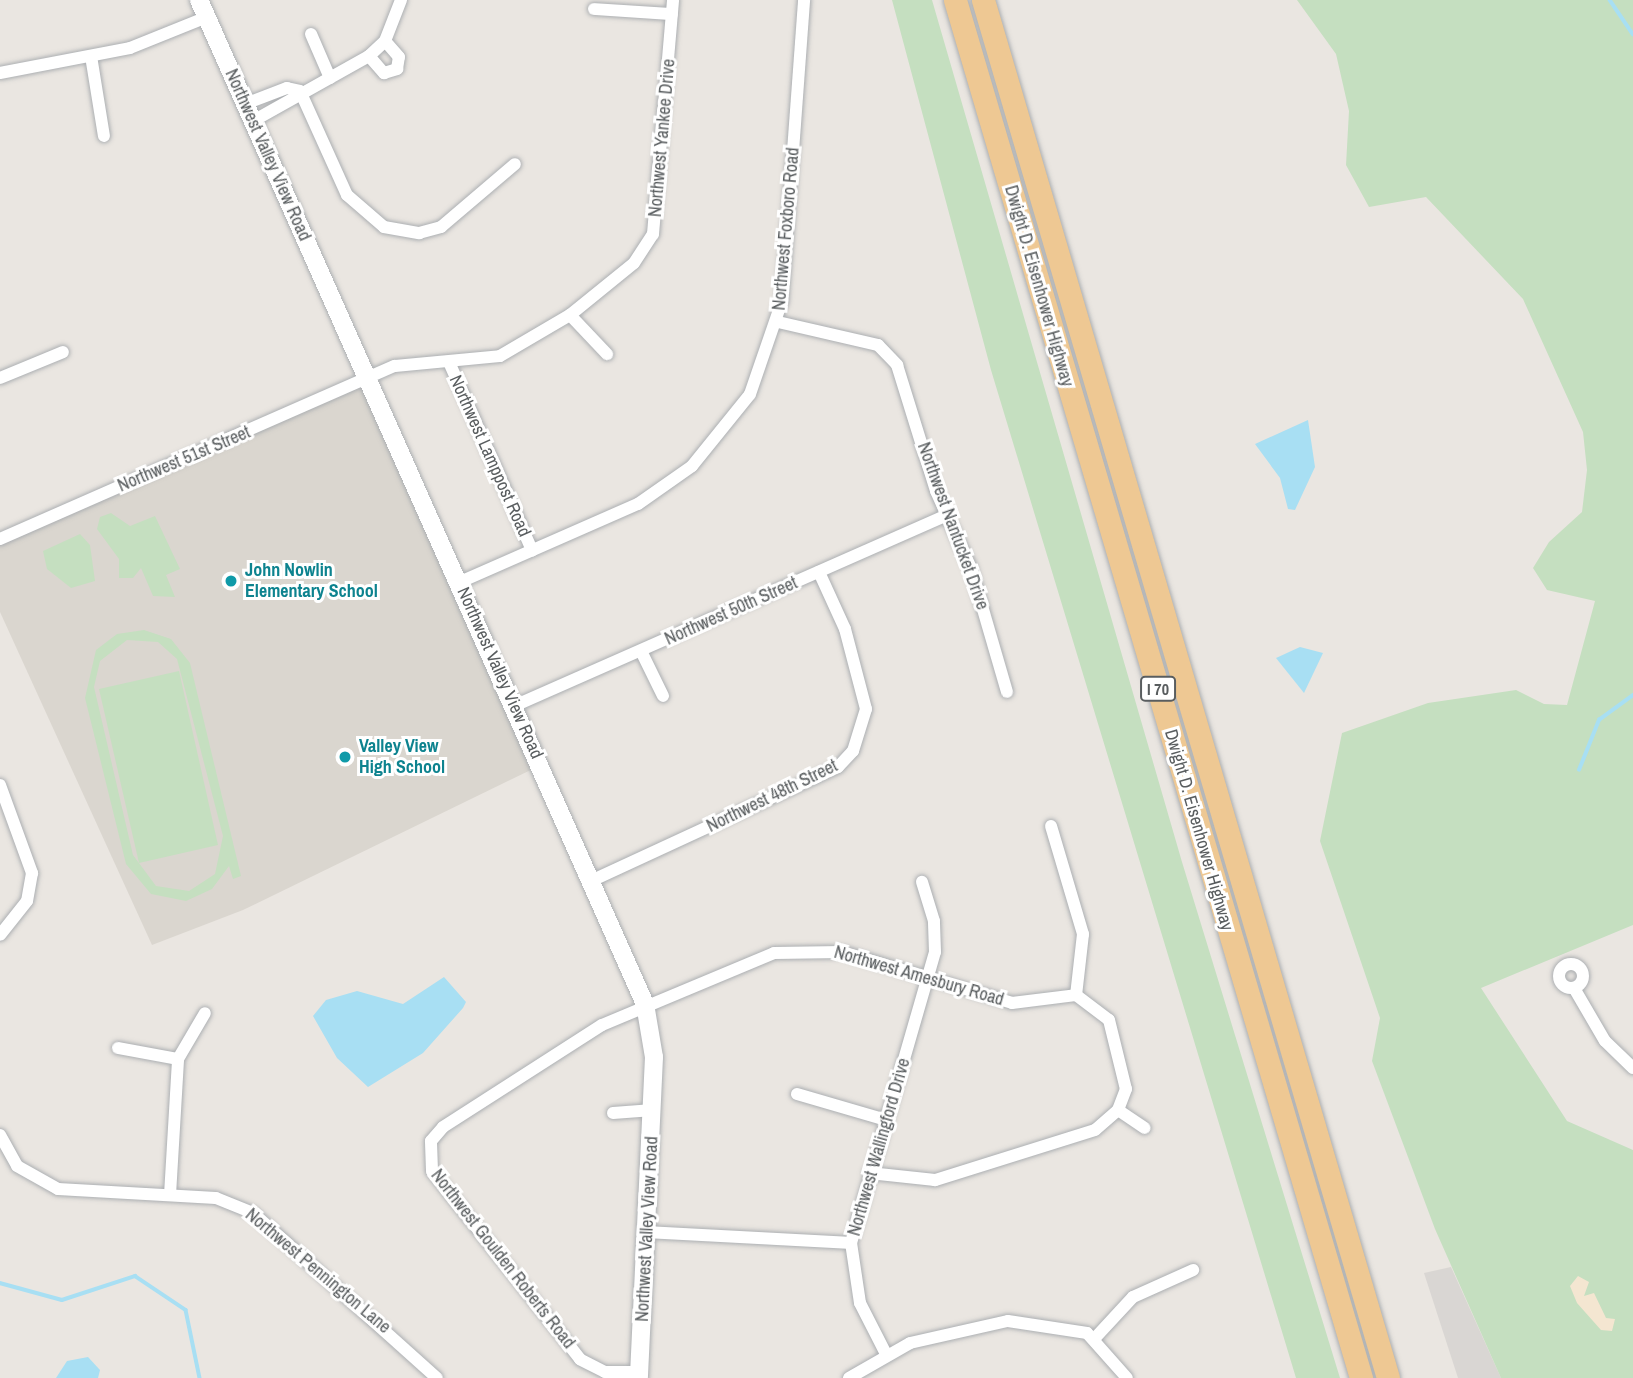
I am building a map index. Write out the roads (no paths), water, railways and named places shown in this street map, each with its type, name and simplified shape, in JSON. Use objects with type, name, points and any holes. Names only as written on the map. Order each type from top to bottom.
[{"type":"highway","name":"Dwight D. Eisenhower Highway","points":[[954,0],[1361,1378]]},
{"type":"highway","name":"Dwight D. Eisenhower Highway","points":[[983,0],[1388,1378]]},
{"type":"street","name":"Northwest Valley View Road","points":[[199,0],[593,880],[645,1004],[654,1057],[640,1375]]},
{"type":"street","points":[[253,121],[300,90],[330,78],[369,56],[385,41],[401,0]]},
{"type":"street","name":"Northwest Yankee Drive","points":[[367,379],[406,363],[449,362],[500,356],[570,315],[634,263],[653,234],[673,0]]},
{"type":"street","name":"Northwest Foxboro Road","points":[[460,582],[638,504],[692,466],[750,394],[778,323],[804,0]]},
{"type":"street","points":[[594,9],[672,14]]},
{"type":"street","points":[[0,73],[130,48],[207,17]]},
{"type":"street","points":[[311,34],[330,78]]},
{"type":"street","points":[[369,56],[384,73],[397,69],[398,57],[385,41]]},
{"type":"street","points":[[91,56],[104,136]]},
{"type":"street","points":[[245,104],[287,89],[300,90]]},
{"type":"street","points":[[300,90],[347,195],[384,227],[419,233],[441,227],[515,164]]},
{"type":"street","points":[[570,315],[607,354]]},
{"type":"street","name":"Northwest Nantucket Drive","points":[[778,323],[859,339],[888,354],[903,377],[948,515],[971,568],[1007,692]]},
{"type":"street","points":[[0,378],[63,352]]},
{"type":"street","name":"Northwest Lamppost Road","points":[[449,362],[532,550]]},
{"type":"street","name":"Northwest 51st Street","points":[[0,539],[367,379]]},
{"type":"street","name":"Northwest 50th Street","points":[[514,706],[948,515]]},
{"type":"street","name":"Northwest 48th Street","points":[[593,880],[838,768],[853,751],[866,709],[845,629],[819,572]]},
{"type":"street","points":[[642,651],[663,696]]},
{"type":"street","points":[[0,785],[32,873],[27,901],[0,935]]},
{"type":"street","points":[[869,1173],[935,1180],[1095,1130],[1118,1110],[1127,1076],[1114,1030],[1100,1009],[1076,995],[1083,934],[1051,826]]},
{"type":"street","name":"Northwest Wallingford Drive","points":[[886,1354],[860,1303],[851,1242],[928,977],[936,937],[922,882]]},
{"type":"street","name":"Northwest Amesbury Road","points":[[645,1004],[794,950],[842,952],[1012,1003],[1076,995]]},
{"type":"street","points":[[1574,988],[1598,1031],[1633,1068]]},
{"type":"street","name":"Northwest Goulden Roberts Road","points":[[640,1375],[605,1372],[580,1359],[432,1171],[428,1157],[431,1141],[456,1116],[645,1004]]},
{"type":"street","points":[[170,1195],[178,1059],[205,1013]]},
{"type":"street","points":[[118,1048],[178,1059]]},
{"type":"street","points":[[797,1094],[886,1121]]},
{"type":"street","points":[[613,1113],[653,1110]]},
{"type":"street","points":[[1118,1110],[1144,1128]]},
{"type":"street","name":"Northwest Pennington Lane","points":[[0,1135],[17,1167],[37,1182],[58,1189],[216,1198],[253,1213],[437,1378]]},
{"type":"street","points":[[647,1232],[851,1242]]},
{"type":"street","points":[[1095,1338],[1133,1297],[1192,1270]]},
{"type":"street","points":[[849,1378],[886,1354],[953,1329],[1008,1321],[1072,1327],[1095,1338],[1127,1378]]},
{"type":"water","points":[[1308,420],[1315,467],[1295,510],[1288,509],[1280,478],[1255,444]]},
{"type":"water","points":[[1300,647],[1323,653],[1304,693],[1276,658]]},
{"type":"water","points":[[444,977],[466,1002],[463,1008],[423,1053],[368,1087],[337,1058],[313,1016],[326,1000],[357,991],[403,1004]]},
{"type":"water","points":[[88,1357],[100,1370],[98,1378],[56,1378],[67,1361]]},
{"type":"waterway","points":[[1610,0],[1633,34]]},
{"type":"waterway","points":[[1579,770],[1599,720],[1633,695]]},
{"type":"waterway","points":[[0,1283],[62,1300],[135,1276],[186,1310],[200,1378]]},
{"type":"place","name":"John Nowlin Elementary School","points":[[231,581]]},
{"type":"place","name":"Valley View High School","points":[[345,757]]}]
